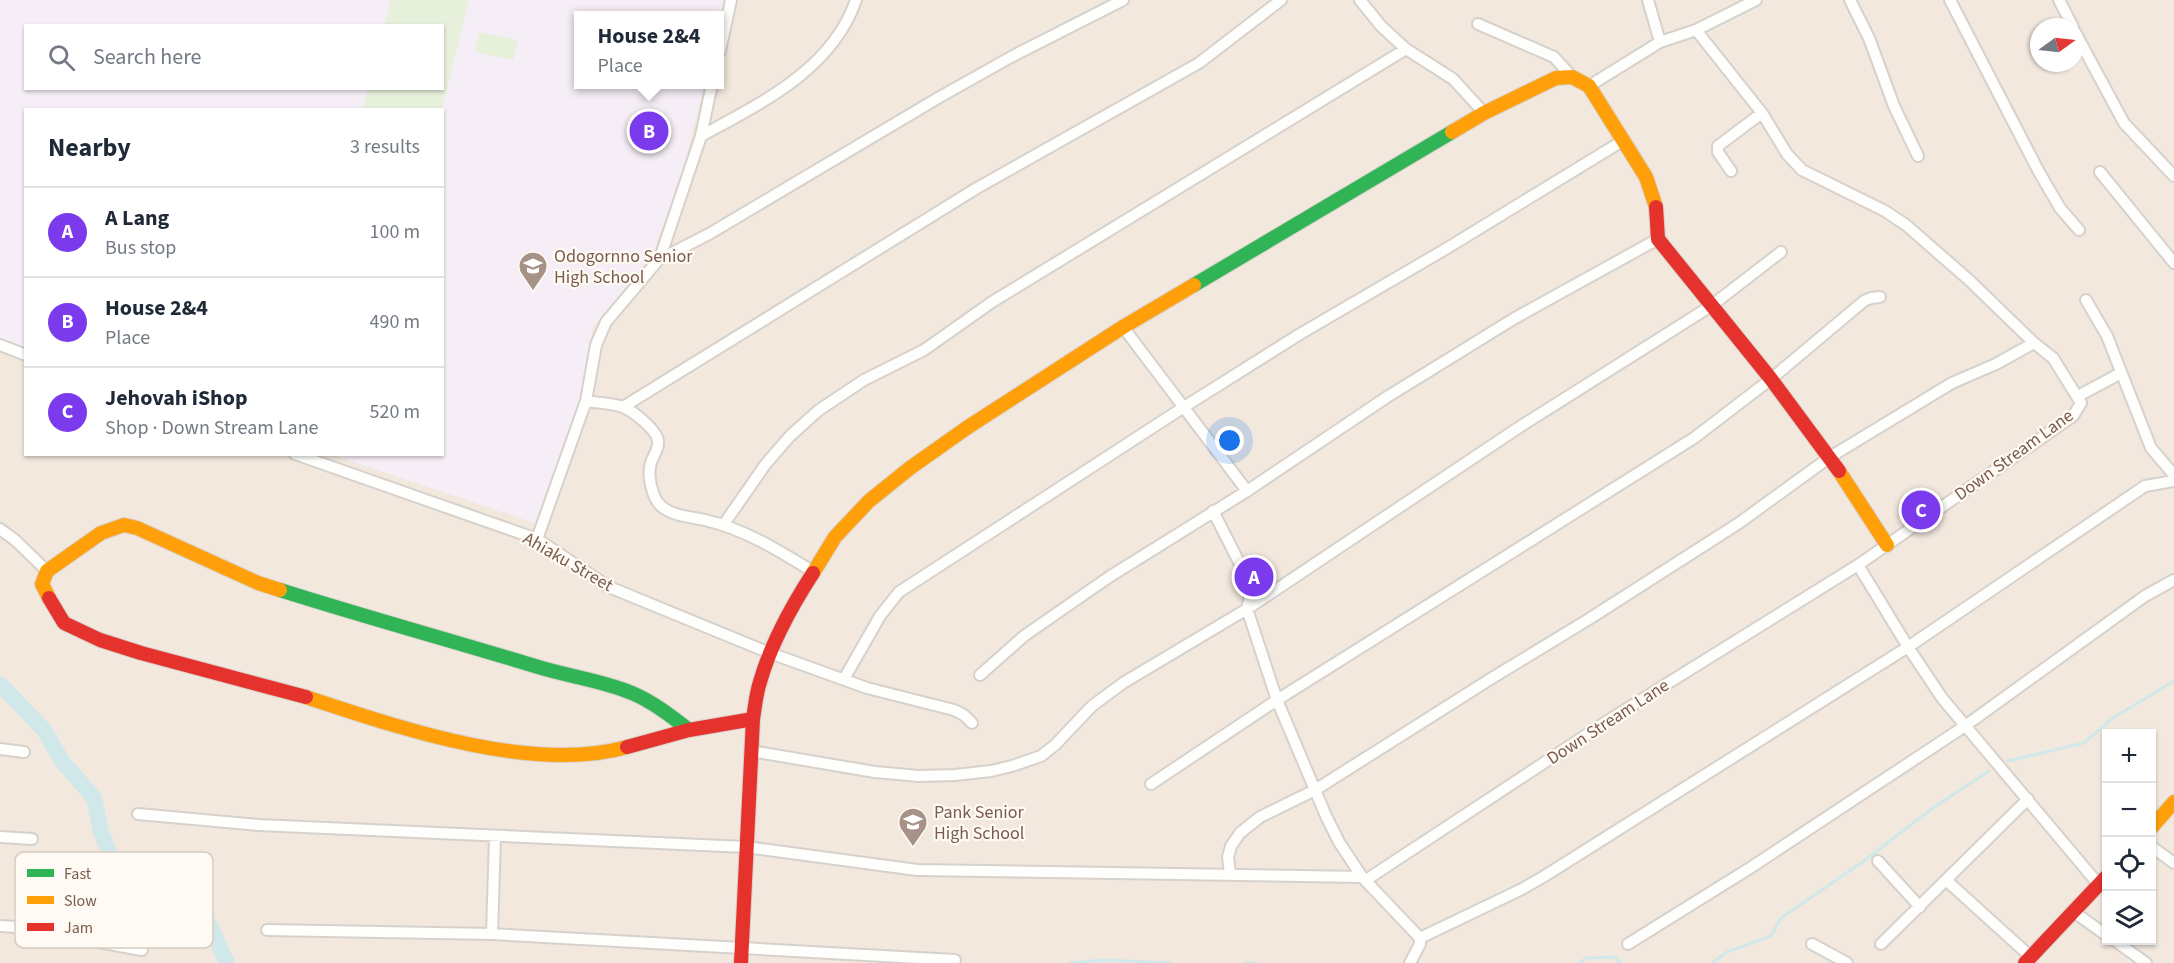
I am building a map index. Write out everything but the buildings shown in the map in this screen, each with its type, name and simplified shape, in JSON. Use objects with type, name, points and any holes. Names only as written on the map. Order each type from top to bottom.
[{"type":"street","points":[[724,32],[731,0]]},
{"type":"street","points":[[700,136],[781,90],[814,64],[831,45],[852,12],[856,0]]},
{"type":"street","points":[[660,258],[709,234],[947,92],[1123,0]]},
{"type":"street","points":[[623,407],[977,188],[1199,63],[1281,0]]},
{"type":"street","points":[[1360,0],[1381,26],[1406,49],[1453,79],[1484,113]]},
{"type":"street","points":[[1648,0],[1660,42]]},
{"type":"street","points":[[1589,86],[1660,42],[1696,30],[1756,0]]},
{"type":"street","points":[[1850,0],[1869,38],[1894,106],[1918,156]]},
{"type":"street","points":[[1950,0],[2039,172],[2060,208],[2079,230]]},
{"type":"street","points":[[2059,0],[2068,18]]},
{"type":"street","points":[[1478,24],[1554,57],[1572,77],[1589,86],[1646,177],[1654,196],[1658,215],[1658,239],[1771,379],[1830,457],[1887,545]]},
{"type":"street","name":"Down Stream Lane","points":[[1364,878],[1612,718],[1858,565],[2073,416],[2081,403],[2053,358],[1906,225],[1885,211],[1802,170],[1787,154],[1762,112],[1696,30]]},
{"type":"street","points":[[724,524],[765,465],[790,436],[819,410],[864,380],[924,350],[992,302],[1406,49]]},
{"type":"street","points":[[2084,49],[2124,123],[2174,176]]},
{"type":"street","points":[[742,956],[753,719],[759,684],[770,653],[792,606],[812,571],[842,530],[869,501],[910,468],[968,427],[1124,327],[1484,113],[1541,83],[1556,78],[1572,77]]},
{"type":"street","points":[[537,539],[586,401],[596,345],[606,322],[660,258],[700,136],[711,89]]},
{"type":"street","points":[[1731,171],[1718,152],[1718,146],[1762,112]]},
{"type":"street","points":[[844,679],[879,616],[899,592],[1300,334],[1444,250],[1624,140]]},
{"type":"street","points":[[2100,172],[2174,263]]},
{"type":"street","points":[[980,675],[1024,636],[1109,577],[1247,491],[1387,397],[1506,324],[1658,239]]},
{"type":"street","points":[[751,751],[875,772],[919,776],[955,775],[1012,766],[1041,756],[1092,706],[1123,683],[1247,609],[1518,428],[1711,306],[1781,252]]},
{"type":"street","points":[[1151,784],[1277,700],[1694,438],[1771,379],[1864,301],[1880,297]]},
{"type":"street","points":[[2086,300],[2107,336],[2151,448],[2174,475]]},
{"type":"street","points":[[1124,327],[1247,491]]},
{"type":"street","points":[[1230,874],[1228,857],[1231,846],[1240,834],[1260,816],[1315,790],[1690,554],[1738,523],[1830,457],[1952,383],[2034,343]]},
{"type":"street","points":[[0,345],[24,354]]},
{"type":"street","points":[[2078,396],[2121,373]]},
{"type":"street","points":[[586,401],[623,407],[643,421],[656,435],[658,448],[650,463],[650,470],[654,496],[658,504],[667,512],[724,524],[762,541],[812,571]]},
{"type":"street","name":"Ahiaku Street","points":[[301,456],[537,539],[609,587],[770,653],[895,696],[954,710],[964,715],[972,723]]},
{"type":"street","points":[[1420,938],[1543,877],[1908,647],[2145,486],[2174,481]]},
{"type":"street","points":[[1213,511],[1246,576],[1251,592],[1247,609],[1277,700],[1339,842],[1364,878],[1420,938],[1420,944],[1410,963]]},
{"type":"street","points":[[689,730],[659,707],[610,685],[546,670],[437,636],[383,623],[258,583],[137,528],[124,525],[101,533],[47,570],[42,584],[64,623],[83,634],[141,653],[292,692],[352,712],[466,744],[524,753],[569,755],[614,751],[689,730],[753,719]]},
{"type":"street","points":[[0,529],[47,570]]},
{"type":"street","points":[[1858,565],[1942,698],[2028,799],[2102,880]]},
{"type":"street","points":[[1628,944],[1965,726],[2145,596],[2174,580]]},
{"type":"street","points":[[0,749],[24,752]]},
{"type":"street","points":[[1881,944],[2028,799]]},
{"type":"street","points":[[2156,822],[2174,802]]},
{"type":"street","points":[[138,814],[260,825],[746,847],[916,870],[1364,878]]},
{"type":"street","points":[[492,934],[495,836]]},
{"type":"street","points":[[0,837],[32,839]]},
{"type":"street","points":[[2156,850],[2174,863]]},
{"type":"street","points":[[1878,861],[1920,907]]},
{"type":"street","points":[[1947,880],[2028,960],[2102,882]]},
{"type":"street","points":[[2074,912],[2102,932]]},
{"type":"street","points":[[0,926],[15,927]]},
{"type":"street","points":[[267,930],[492,934],[742,956],[955,960]]},
{"type":"street","points":[[1812,944],[1847,963]]},
{"type":"street","points":[[2121,945],[2146,963]]},
{"type":"street","points":[[131,948],[142,950]]},
{"type":"shaded area","points":[[0,0],[2174,0],[2174,963],[0,963]]},
{"type":"shaded area","name":"Odogornno Senior High School","points":[[0,0],[725,0],[723,11],[574,11],[574,89],[703,89],[684,166],[653,253],[592,329],[580,405],[535,523],[336,456],[444,456],[444,108],[24,108],[24,348],[0,339]]},
{"type":"green space","points":[[391,0],[469,0],[442,108],[363,108],[368,90],[444,90],[444,24],[384,24]]},
{"type":"green space","points":[[479,32],[518,40],[513,60],[475,52]]},
{"type":"waterway","points":[[2008,761],[2084,743],[2113,718],[2174,681]]},
{"type":"waterway","points":[[0,684],[44,730],[62,761],[94,798],[101,832],[109,852]]},
{"type":"waterway","points":[[1712,963],[1727,952],[1771,936],[1781,918],[1864,861],[1934,807],[1989,771]]},
{"type":"waterway","points":[[213,932],[227,963]]},
{"type":"waterway","points":[[1580,963],[1586,958],[1615,957],[1620,963]]},
{"type":"waterway","points":[[1070,963],[1103,960],[1171,963]]},
{"type":"waterway","points":[[1245,963],[1257,963]]},
{"type":"traffic: fast","points":[[1194,285],[1452,132]]},
{"type":"traffic: fast","points":[[280,590],[620,689],[655,705],[689,730]]},
{"type":"traffic: slow","points":[[1452,132],[1484,113],[1556,78],[1572,77],[1589,86],[1646,177],[1656,207]]},
{"type":"traffic: slow","points":[[813,573],[835,537],[869,501],[910,468],[968,427],[1123,327],[1194,285]]},
{"type":"traffic: slow","points":[[1839,471],[1887,545]]},
{"type":"traffic: slow","points":[[49,598],[42,584],[47,571],[101,533],[124,525],[137,528],[258,583],[280,590]]},
{"type":"traffic: slow","points":[[306,697],[423,733],[508,751],[550,755],[590,754],[627,747]]},
{"type":"traffic: slow","points":[[2156,822],[2174,802]]},
{"type":"traffic: jam","points":[[1656,207],[1658,239],[1771,379],[1839,471]]},
{"type":"traffic: jam","points":[[741,963],[753,719],[757,696],[776,639],[789,612],[813,573]]},
{"type":"traffic: jam","points":[[49,598],[64,623],[100,640],[306,697]]},
{"type":"traffic: jam","points":[[627,747],[689,730],[753,719]]},
{"type":"traffic: jam","points":[[2025,963],[2102,881]]},
{"type":"place","name":"House 2&4","points":[[649,131]]},
{"type":"place","name":"Odogornno Senior High School","points":[[533,292]]},
{"type":"place","name":"Jehovah iShop","points":[[1921,510]]},
{"type":"place","name":"A Lang","points":[[1254,577]]},
{"type":"place","name":"Pank Senior High School","points":[[913,848]]}]
